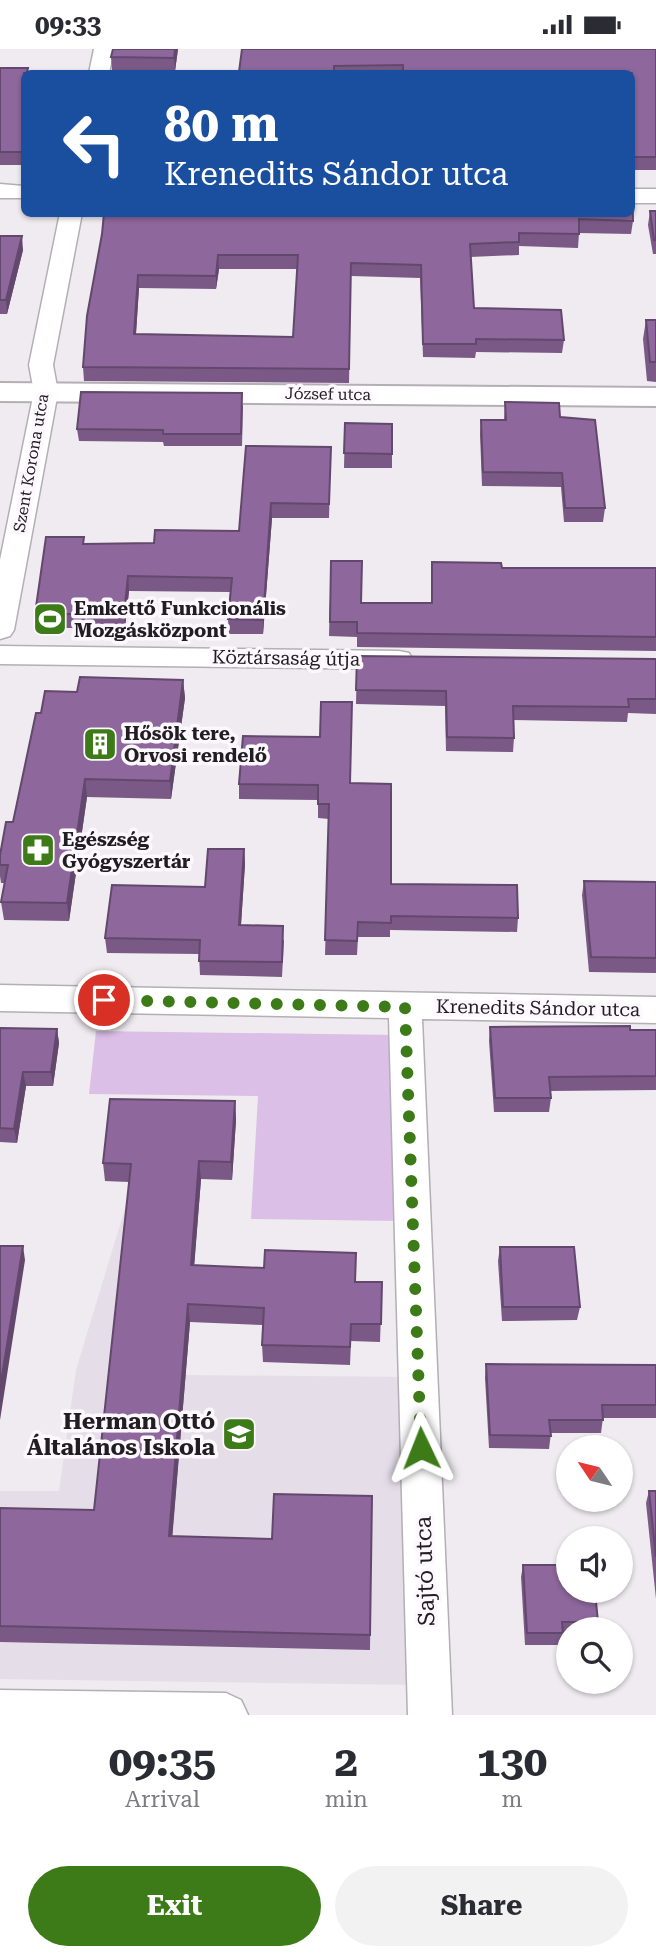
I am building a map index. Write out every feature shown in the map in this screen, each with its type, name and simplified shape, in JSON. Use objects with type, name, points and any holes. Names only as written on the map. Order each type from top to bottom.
[{"type":"street","points":[[100,70],[104,49]]},
{"type":"street","points":[[0,191],[21,192]]},
{"type":"street","points":[[635,196],[656,196]]},
{"type":"street","name":"Szent Korona utca","points":[[0,630],[46,392],[41,365],[70,217]]},
{"type":"street","name":"József utca","points":[[0,392],[656,397]]},
{"type":"street","name":"Köztársaság útja","points":[[0,655],[419,660]]},
{"type":"street","name":"Krenedits Sándor utca","points":[[0,998],[656,1010]]},
{"type":"street","name":"Sajtó utca","points":[[405,1007],[429,1715]]},
{"type":"street","points":[[0,1712],[226,1715]]},
{"type":"shaded area","points":[[96,1031],[397,1035],[399,1221],[251,1219],[258,1096],[89,1094]]},
{"type":"shaded area","name":"Herman Ottó Általános Iskola","points":[[113,1118],[236,1120],[232,1180],[201,1179],[185,1375],[408,1377],[419,1685],[0,1679],[0,1491],[59,1491],[76,1370],[133,1182],[105,1181]]},
{"type":"building","points":[[113,49],[175,49],[174,58],[111,57]]},
{"type":"building","points":[[242,49],[656,49],[656,157],[635,157],[635,70],[403,70],[403,65],[334,66],[334,70],[239,70]]},
{"type":"building","points":[[0,68],[28,68],[21,70],[21,152],[0,152]]},
{"type":"building","points":[[650,211],[656,211],[656,240],[654,240]]},
{"type":"building","points":[[104,217],[633,217],[633,221],[579,219],[579,234],[519,233],[519,242],[470,244],[474,308],[561,310],[564,340],[476,339],[476,344],[423,344],[421,265],[351,263],[349,369],[83,367],[87,316]],"holes":[[[218,255],[298,255],[293,337],[134,334],[138,275],[216,276]]]},
{"type":"building","points":[[0,236],[22,236],[6,300],[0,300]]},
{"type":"building","points":[[646,320],[656,320],[656,362],[650,362]]},
{"type":"building","points":[[81,392],[242,393],[241,434],[163,434],[163,430],[77,429]]},
{"type":"building","points":[[505,402],[559,403],[560,417],[595,420],[605,508],[565,508],[562,473],[483,472],[481,420],[506,420]]},
{"type":"building","points":[[345,423],[392,424],[392,454],[344,453]]},
{"type":"building","points":[[246,446],[331,447],[329,504],[271,503],[263,620],[228,619],[232,578],[128,576],[124,614],[35,614],[46,537],[84,537],[83,544],[154,543],[155,530],[239,531]]},
{"type":"building","points":[[331,561],[362,561],[361,603],[432,603],[432,562],[501,563],[502,568],[656,568],[656,637],[357,633],[357,622],[330,622]]},
{"type":"building","points":[[357,656],[656,659],[656,699],[628,699],[629,707],[513,706],[514,738],[447,737],[446,691],[356,690]]},
{"type":"building","points":[[80,677],[183,680],[170,781],[85,779],[67,903],[1,902],[8,865],[0,865],[6,822],[13,822],[36,713],[41,713],[45,691],[77,692]]},
{"type":"building","points":[[321,702],[352,702],[350,783],[391,784],[391,884],[517,885],[518,918],[391,916],[391,923],[358,922],[357,941],[325,940],[329,804],[318,804],[318,785],[239,784],[243,736],[320,737]]},
{"type":"building","points":[[208,849],[244,849],[239,925],[283,926],[282,962],[199,961],[200,940],[105,938],[112,885],[205,887]]},
{"type":"building","points":[[584,881],[656,882],[656,958],[591,957]]},
{"type":"building","points":[[630,1026],[630,1030],[656,1030],[656,1076],[549,1077],[551,1098],[495,1098],[490,1027]]},
{"type":"building","points":[[0,1028],[57,1029],[51,1072],[23,1072],[14,1129],[0,1128]]},
{"type":"building","name":"Herman Ottó Általános Iskola","points":[[110,1099],[235,1101],[231,1162],[199,1161],[191,1265],[264,1268],[265,1250],[356,1253],[355,1282],[382,1282],[381,1324],[351,1324],[350,1347],[262,1345],[264,1308],[188,1304],[169,1536],[272,1539],[274,1494],[372,1496],[370,1635],[0,1626],[0,1508],[94,1510],[131,1164],[103,1163]]},
{"type":"building","points":[[0,1246],[23,1246],[0,1388]]},
{"type":"building","points":[[500,1247],[574,1247],[580,1307],[503,1307]]},
{"type":"building","points":[[486,1364],[656,1365],[656,1405],[602,1405],[603,1420],[549,1420],[551,1436],[490,1435]]},
{"type":"building","points":[[649,1491],[656,1491],[656,1557]]},
{"type":"building","points":[[523,1565],[556,1565],[556,1603],[596,1603],[598,1617],[556,1617],[556,1633],[527,1633]]},
{"type":"place","name":"Emkettő Funkcionális Mozgásközpont","points":[[50,619]]},
{"type":"place","name":"Hősök tere, Orvosi rendelő","points":[[100,744]]},
{"type":"place","name":"Egészség Gyógyszertár","points":[[38,850]]},
{"type":"place","name":"Herman Ottó Általános Iskola","points":[[239,1434]]},
{"type":"route","points":[[104,1000],[405,1007],[421,1448]]}]
